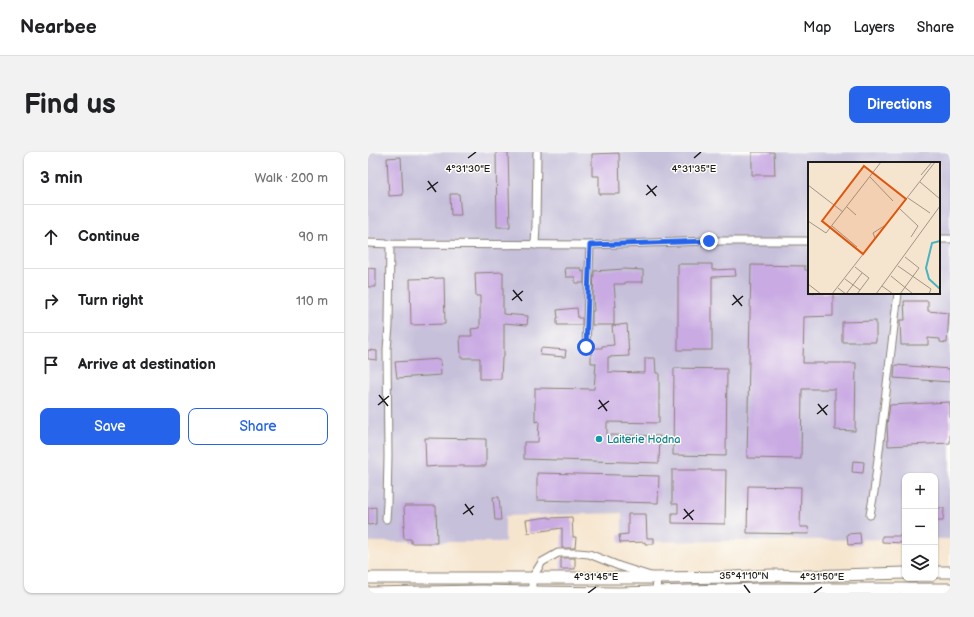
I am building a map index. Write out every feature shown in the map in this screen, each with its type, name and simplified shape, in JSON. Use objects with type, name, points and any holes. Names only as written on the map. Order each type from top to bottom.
[{"type":"highway","points":[[938,572],[950,572]]},
{"type":"highway","points":[[368,578],[657,578],[902,573]]},
{"type":"highway","points":[[368,593],[482,591],[619,593],[780,589],[950,588]]},
{"type":"street","points":[[535,245],[536,152]]},
{"type":"street","points":[[368,244],[590,245],[709,241],[808,241]]},
{"type":"street","points":[[386,519],[388,456],[387,349],[389,326],[390,244]]},
{"type":"street","points":[[586,347],[590,245]]},
{"type":"street","points":[[870,515],[898,294]]},
{"type":"street","points":[[532,592],[532,578],[542,562],[558,553],[589,554],[619,566],[657,578],[656,591]]},
{"type":"shaded area","points":[[368,152],[950,152],[950,539],[938,539],[938,473],[902,473],[902,539],[622,542],[622,513],[505,516],[505,542],[368,542]]},
{"type":"building","points":[[496,152],[508,152],[510,227],[497,227]]},
{"type":"building","points":[[752,152],[774,152],[775,175],[752,175]]},
{"type":"building","points":[[619,153],[620,194],[599,194],[599,176],[592,176],[592,154]]},
{"type":"building","points":[[401,157],[403,195],[389,196],[387,158]]},
{"type":"building","points":[[450,194],[459,194],[461,215],[451,215]]},
{"type":"building","points":[[678,264],[712,264],[712,270],[735,269],[736,276],[712,277],[712,350],[678,350]]},
{"type":"building","points":[[751,265],[805,266],[805,270],[808,270],[808,294],[833,294],[833,316],[804,317],[803,363],[856,363],[855,431],[835,430],[835,389],[802,389],[801,459],[747,458]]},
{"type":"building","points":[[368,268],[376,269],[376,287],[368,287]]},
{"type":"building","points":[[565,268],[581,268],[582,272],[584,271],[584,283],[575,283],[575,277],[566,277]]},
{"type":"building","points":[[624,269],[643,270],[643,282],[625,282],[625,284],[614,284],[616,307],[614,307],[614,325],[592,325],[592,311],[594,311],[594,271]]},
{"type":"building","points":[[503,272],[503,314],[528,316],[527,325],[504,323],[504,357],[502,358],[501,379],[480,379],[480,358],[461,358],[460,336],[472,336],[471,329],[480,328],[480,296],[476,296],[475,273]]},
{"type":"building","points":[[444,278],[445,324],[411,325],[410,279]]},
{"type":"building","points":[[904,301],[928,301],[928,311],[949,313],[947,343],[940,342],[940,339],[928,338],[928,345],[901,345],[900,320],[905,320]]},
{"type":"building","points":[[577,308],[578,318],[582,318],[582,325],[557,325],[557,310]]},
{"type":"building","points":[[876,321],[876,342],[842,342],[842,322]]},
{"type":"building","name":"Laiterie Hodna","points":[[627,324],[629,356],[608,357],[608,372],[645,373],[645,358],[655,358],[656,373],[659,373],[659,423],[607,422],[607,435],[660,436],[659,463],[524,459],[524,442],[538,442],[539,421],[535,422],[535,388],[594,389],[596,363],[591,363],[591,348],[602,348],[602,346],[614,345],[612,326]]},
{"type":"building","points":[[541,348],[566,350],[565,357],[540,355]]},
{"type":"building","points":[[368,350],[377,351],[377,360],[368,359]]},
{"type":"building","points":[[440,359],[441,375],[397,378],[395,362]]},
{"type":"building","points":[[895,365],[950,369],[950,382],[894,378]]},
{"type":"building","points":[[674,368],[727,369],[726,456],[673,455]]},
{"type":"building","points":[[950,402],[950,443],[888,446],[887,424],[890,405]]},
{"type":"building","points":[[425,438],[486,439],[486,466],[426,467]]},
{"type":"building","points":[[853,461],[864,462],[863,473],[852,472]]},
{"type":"building","points":[[672,470],[726,470],[725,524],[672,523],[672,513],[678,513],[678,504],[672,504]]},
{"type":"building","points":[[537,473],[659,476],[658,503],[537,500]]},
{"type":"building","points":[[748,486],[801,487],[800,527],[808,527],[809,534],[747,533]]},
{"type":"building","points":[[493,497],[499,497],[501,520],[495,520]]},
{"type":"building","points":[[404,506],[436,506],[437,543],[411,543],[411,539],[404,539]]},
{"type":"building","points":[[376,507],[376,524],[368,525],[368,508]]},
{"type":"building","points":[[938,508],[944,508],[943,521],[938,521]]},
{"type":"building","points":[[628,514],[646,514],[647,538],[654,538],[654,544],[645,544],[645,542],[620,543],[619,535],[628,534]]},
{"type":"building","points":[[549,517],[572,517],[573,537],[576,537],[575,548],[562,548],[562,528],[528,533],[526,520]]},
{"type":"building","points":[[860,533],[861,544],[848,545],[847,534]]},
{"type":"building","points":[[882,536],[902,536],[902,543],[882,542]]},
{"type":"building","points":[[561,558],[575,558],[575,569],[561,569]]},
{"type":"place","name":"Laiterie Hodna","points":[[599,439]]},
{"type":"route","points":[[586,347],[590,245],[709,241]]}]
